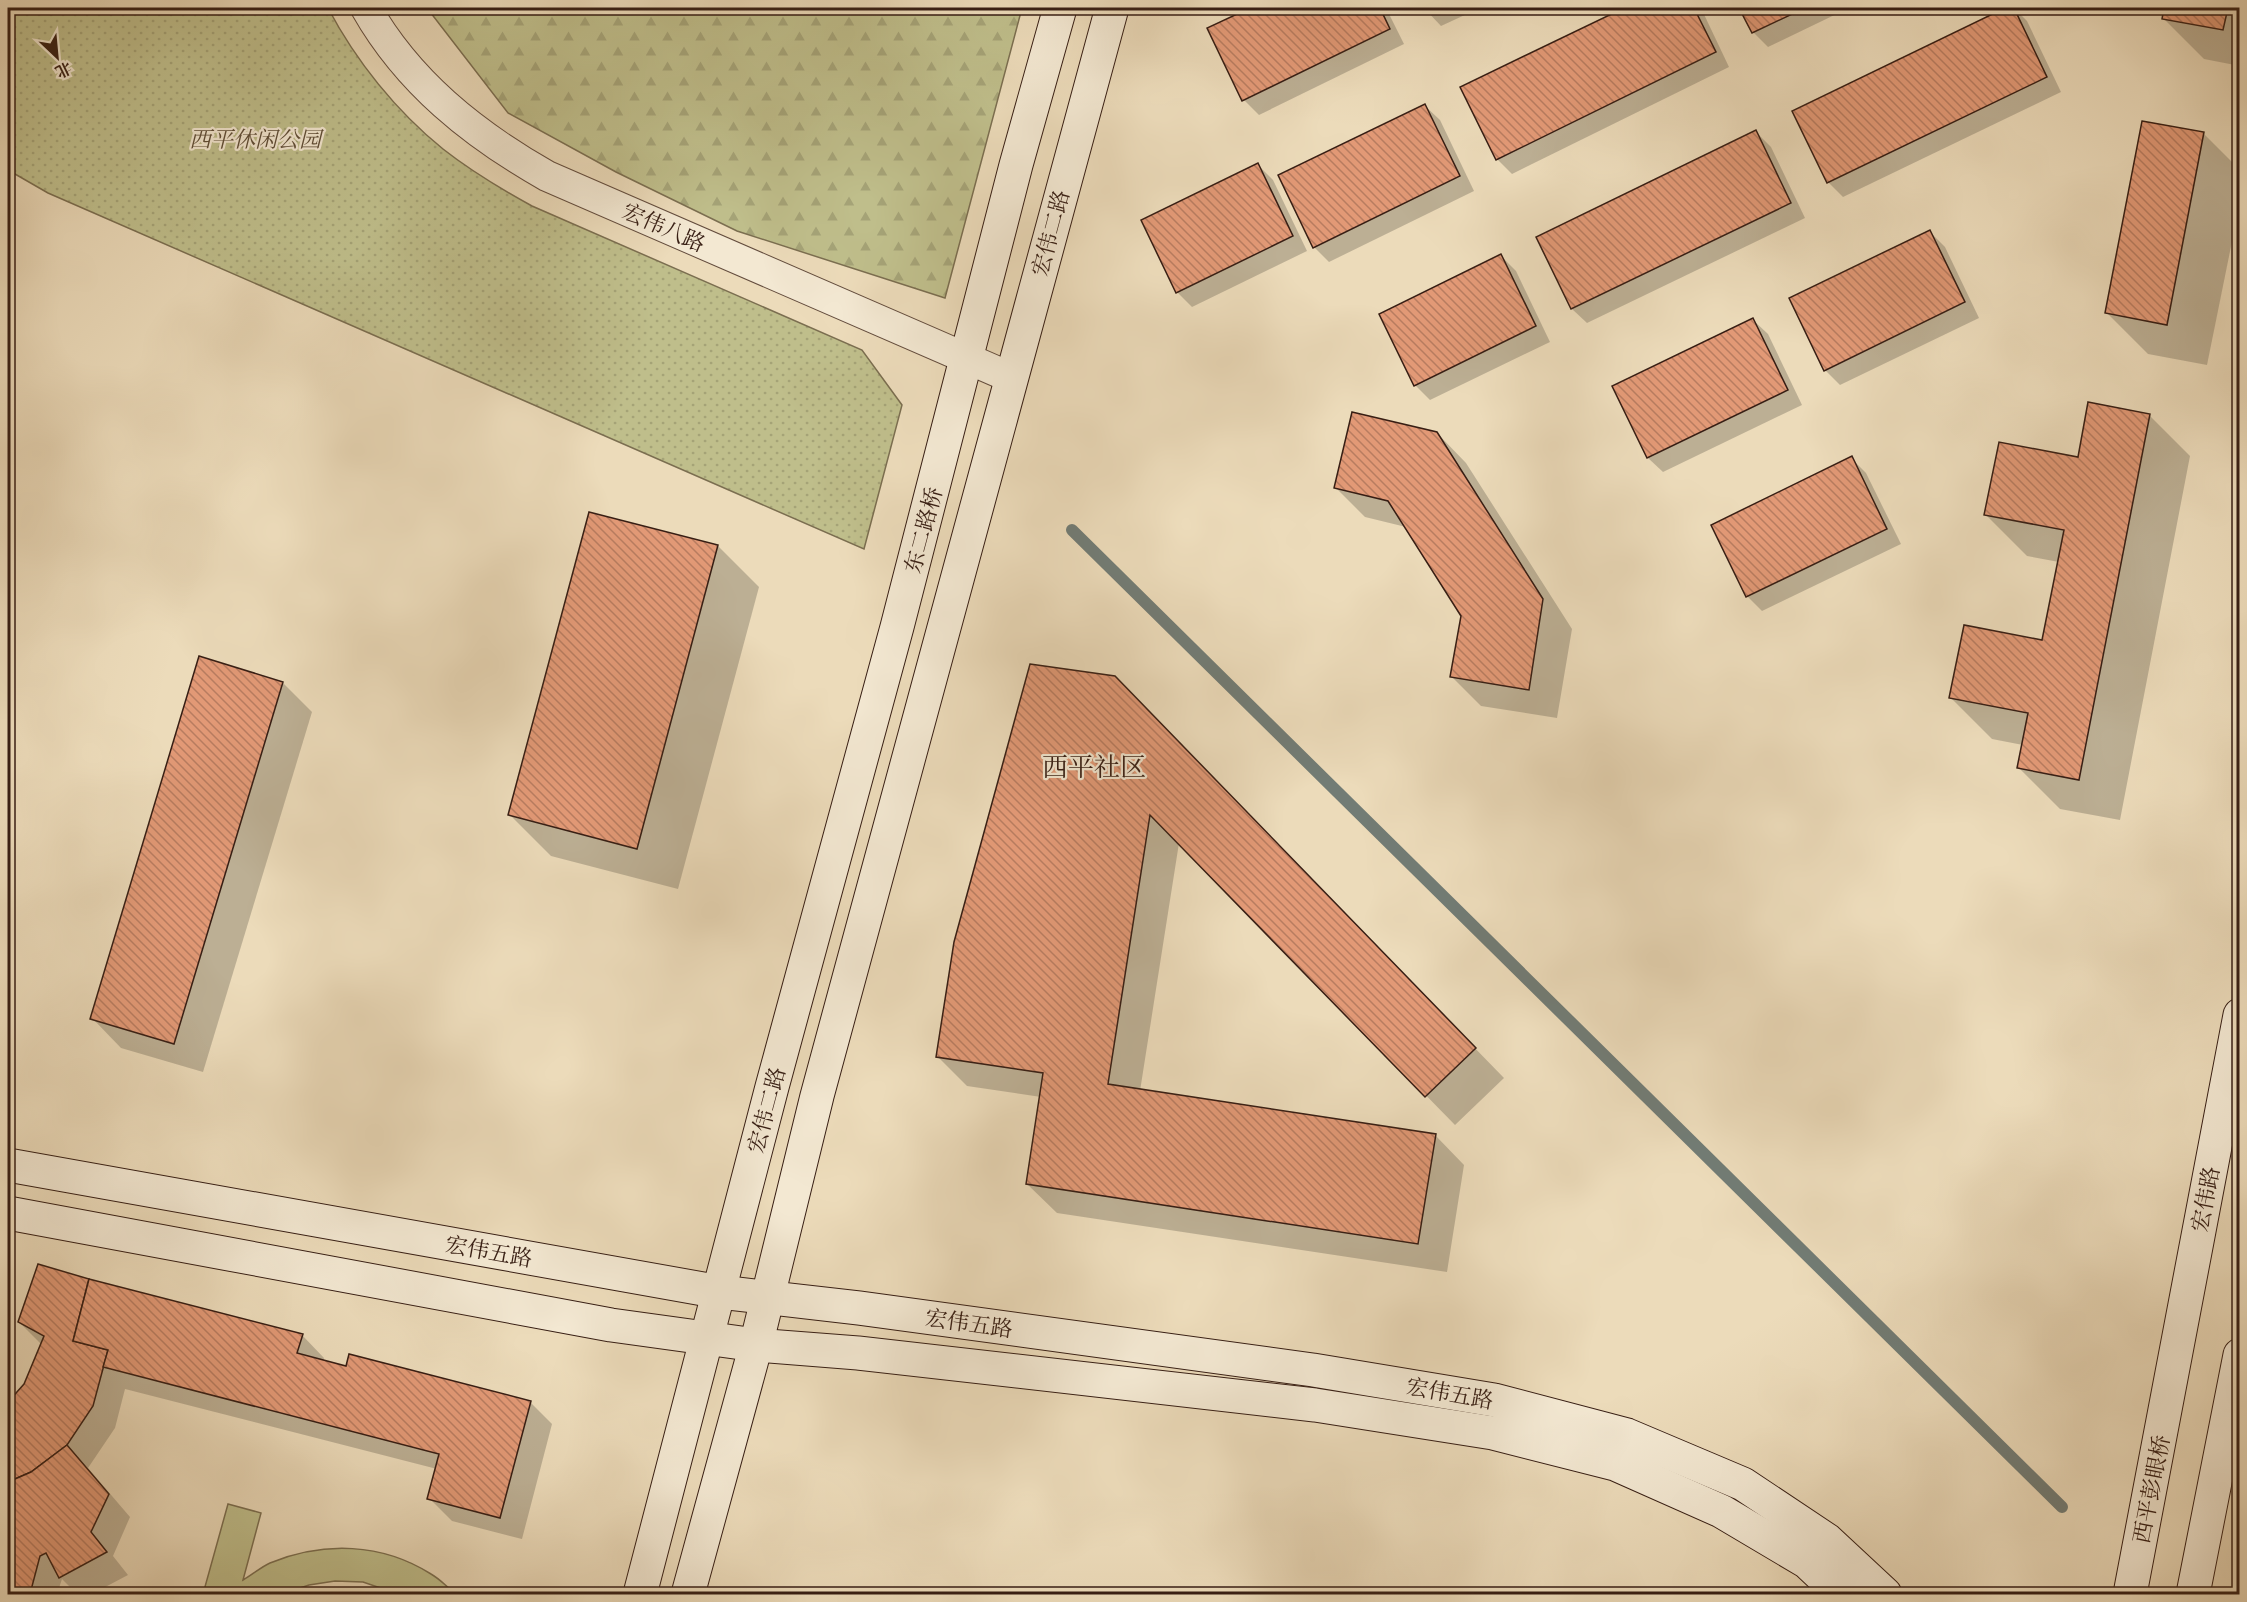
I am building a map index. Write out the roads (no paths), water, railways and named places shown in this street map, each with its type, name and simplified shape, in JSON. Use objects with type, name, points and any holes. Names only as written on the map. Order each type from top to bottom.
[{"type":"street","name":"宏伟八路","points":[[366,8],[395,52],[428,89],[464,123],[504,152],[547,176],[1012,378]]},
{"type":"street","points":[[967,358],[1016,165],[1060,8]]},
{"type":"street","name":"宏伟二路","points":[[991,459],[1112,8]]},
{"type":"street","name":"东二路桥","points":[[897,627],[967,358]]},
{"type":"street","name":"东二路桥","points":[[767,1299],[817,1095],[991,459]]},
{"type":"street","name":"宏伟二路","points":[[640,1594],[775,1076],[897,627]]},
{"type":"street","name":"宏伟路","points":[[2171,1383],[2240,1015]]},
{"type":"street","name":"宏伟五路","points":[[8,1166],[720,1292],[859,1308],[1313,1370],[1494,1400],[1627,1435],[1743,1484],[1827,1540],[1885,1594]]},
{"type":"street","name":"宏伟五路","points":[[8,1213],[611,1325],[756,1345],[858,1353],[1315,1405],[1493,1433],[1615,1464],[1721,1511],[1807,1562],[1841,1594]]},
{"type":"street","points":[[688,1594],[767,1299]]},
{"type":"street","points":[[2193,1594],[2240,1355]]},
{"type":"street","name":"西平彭眼桥","points":[[2130,1594],[2171,1383]]},
{"type":"waterway","points":[[1072,530],[2062,1507]]},
{"type":"district","name":"西平社区","points":[[1094,767]]},
{"type":"park label","name":"西平休闲公园","points":[[255,139]]}]
